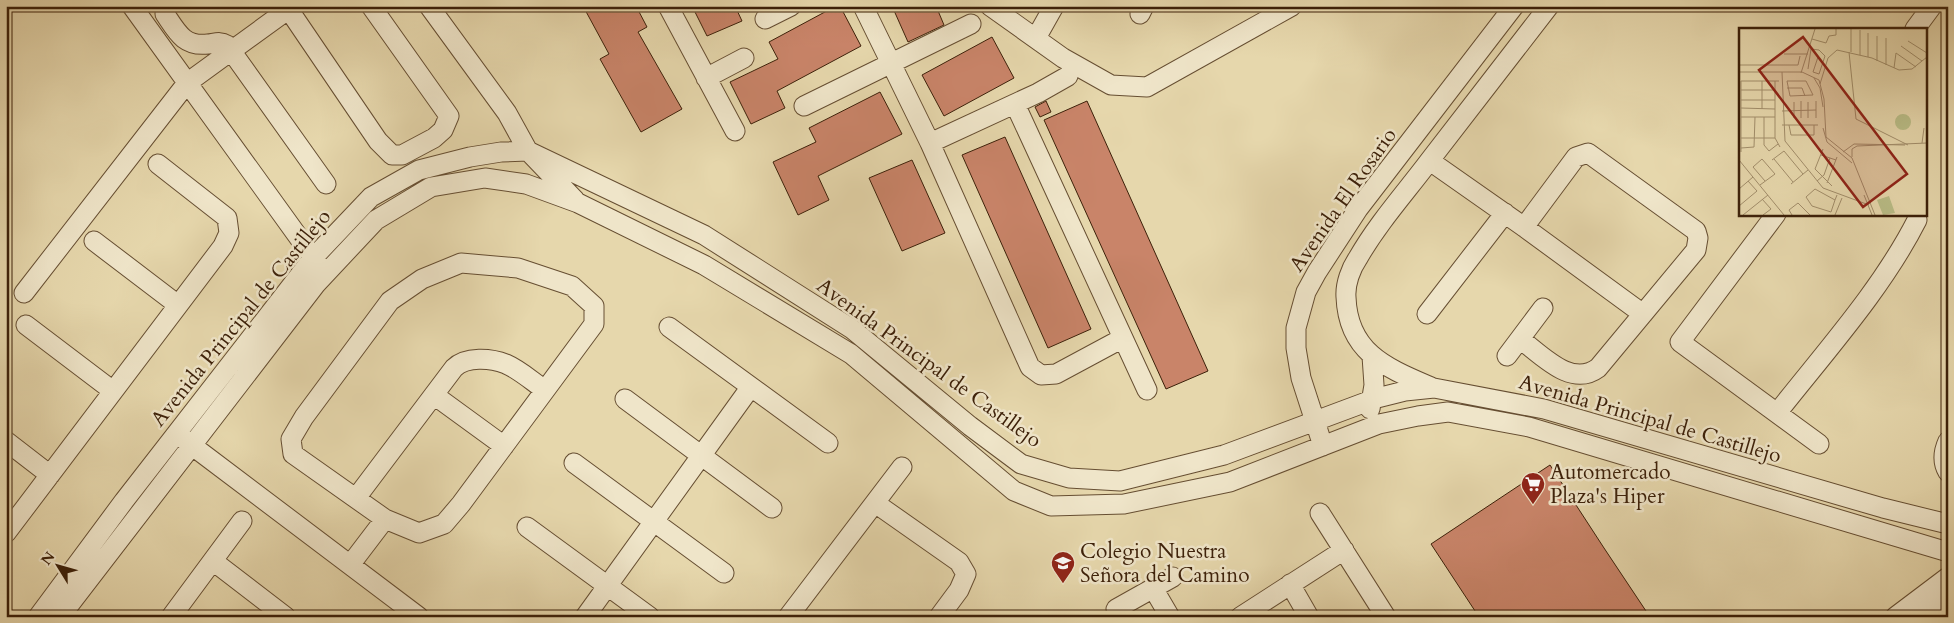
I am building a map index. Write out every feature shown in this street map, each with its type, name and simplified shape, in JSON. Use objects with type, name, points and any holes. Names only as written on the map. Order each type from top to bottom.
[{"type":"street","points":[[132,6],[325,274]]},
{"type":"street","points":[[166,6],[165,14],[184,40],[194,44],[220,42],[227,45],[326,184]]},
{"type":"street","points":[[24,293],[187,83],[291,8],[378,141],[392,155],[402,155],[434,138],[443,130],[449,116],[371,6]]},
{"type":"street","points":[[429,6],[506,113],[528,151],[578,203]]},
{"type":"street","points":[[668,6],[734,132]]},
{"type":"street","points":[[765,19],[791,6]]},
{"type":"street","points":[[863,6],[930,143],[1030,367],[1041,375],[1056,374],[1123,338]]},
{"type":"street","points":[[990,6],[1063,58],[1111,85],[1147,87],[1292,6]]},
{"type":"street","points":[[1036,38],[1054,6]]},
{"type":"street","name":"Avenida El Rosario","points":[[1323,446],[1301,378],[1296,348],[1296,328],[1306,292],[1358,209],[1514,6]]},
{"type":"street","points":[[1434,388],[1391,370],[1368,353],[1352,329],[1346,296],[1350,276],[1362,251],[1549,6]]},
{"type":"street","points":[[1916,28],[1932,6]]},
{"type":"street","points":[[804,106],[972,24]]},
{"type":"street","points":[[706,78],[744,58]]},
{"type":"street","points":[[930,143],[1015,104],[1068,76]]},
{"type":"street","points":[[1015,104],[1147,390]]},
{"type":"street","points":[[485,178],[506,173],[528,151]]},
{"type":"street","name":"Avenida Principal de Castillejo","points":[[60,617],[313,258],[371,196],[419,170],[470,157],[501,152],[528,151],[704,235],[852,329],[970,426],[1021,464],[1069,478],[1120,481],[1224,455],[1372,400],[1405,391],[1434,388],[1544,408],[1884,508],[1948,524]]},
{"type":"street","points":[[1520,339],[1564,372],[1578,376],[1590,374],[1598,368],[1696,250],[1698,238],[1696,231],[1588,153],[1576,157],[1524,227]]},
{"type":"street","points":[[1430,161],[1505,213],[1643,314]]},
{"type":"street","points":[[6,533],[223,246],[229,233],[227,218],[158,164]]},
{"type":"street","name":"Avenida Principal de Castillejo","points":[[38,617],[184,439],[325,274],[376,220],[431,187],[485,178],[526,184],[578,203],[704,265],[851,354],[1014,491],[1051,506],[1124,504],[1230,482],[1379,424],[1448,412],[1529,428],[1948,552]]},
{"type":"street","points":[[1426,314],[1505,213]]},
{"type":"street","points":[[1775,215],[1680,342],[1819,444]]},
{"type":"street","points":[[1777,413],[1881,280],[1904,246],[1917,220]]},
{"type":"street","points":[[94,241],[178,305]]},
{"type":"street","points":[[461,263],[518,268],[572,286],[594,306],[594,324],[504,446],[444,524],[419,533],[385,519],[294,454],[292,439],[304,416],[390,301],[422,279],[461,263]]},
{"type":"street","points":[[1507,356],[1543,308]]},
{"type":"street","points":[[26,325],[113,391]]},
{"type":"street","points":[[669,327],[750,388],[828,443]]},
{"type":"street","points":[[1347,437],[1362,424],[1369,411],[1374,385],[1372,356]]},
{"type":"street","points":[[356,498],[460,362],[473,360],[505,364],[545,390]]},
{"type":"street","points":[[585,617],[750,388]]},
{"type":"street","points":[[434,394],[504,446]]},
{"type":"street","points":[[625,399],[772,508]]},
{"type":"street","points":[[184,439],[419,617]]},
{"type":"street","points":[[6,441],[50,475]]},
{"type":"street","points":[[1948,441],[1943,459],[1948,472]]},
{"type":"street","points":[[574,462],[655,520],[724,573]]},
{"type":"street","points":[[788,617],[902,467]]},
{"type":"street","points":[[875,503],[960,562],[966,574],[959,590],[939,617]]},
{"type":"street","points":[[1320,513],[1386,617]]},
{"type":"street","points":[[350,565],[385,519]]},
{"type":"street","points":[[171,617],[242,521]]},
{"type":"street","points":[[527,527],[650,617]]},
{"type":"street","points":[[1240,617],[1344,550]]},
{"type":"street","points":[[213,562],[286,617]]},
{"type":"street","points":[[1116,609],[1173,576]]},
{"type":"street","points":[[1896,617],[1948,577]]},
{"type":"street","points":[[1290,584],[1310,617]]},
{"type":"street","points":[[1154,588],[1170,617]]},
{"type":"street","points":[[1918,617],[1948,598]]},
{"type":"building","points":[[583,6],[636,6],[647,27],[638,32],[682,109],[641,132],[600,59],[609,54]]},
{"type":"building","points":[[692,6],[735,6],[742,21],[707,36]]},
{"type":"building","points":[[836,6],[840,6],[861,46],[777,91],[785,108],[751,124],[730,82],[778,59],[769,42]]},
{"type":"building","points":[[892,6],[936,6],[944,25],[908,42]]},
{"type":"building","points":[[992,37],[1014,78],[944,116],[922,75]]},
{"type":"building","points":[[880,92],[902,134],[818,176],[829,200],[798,215],[773,162],[816,142],[809,128]]},
{"type":"building","points":[[1046,101],[1051,112],[1040,117],[1035,107]]},
{"type":"building","points":[[1087,101],[1208,371],[1166,389],[1044,120]]},
{"type":"building","points":[[1005,137],[1091,329],[1048,348],[962,155]]},
{"type":"building","points":[[912,160],[945,233],[902,251],[869,178]]},
{"type":"building","name":"Automercado Plaza's Hiper","points":[[1550,465],[1650,617],[1479,617],[1431,544]]},
{"type":"place","name":"Automercado Plaza's Hiper","points":[[1533,505]]},
{"type":"place","name":"Colegio Nuestra Señora del Camino","points":[[1063,584]]}]
